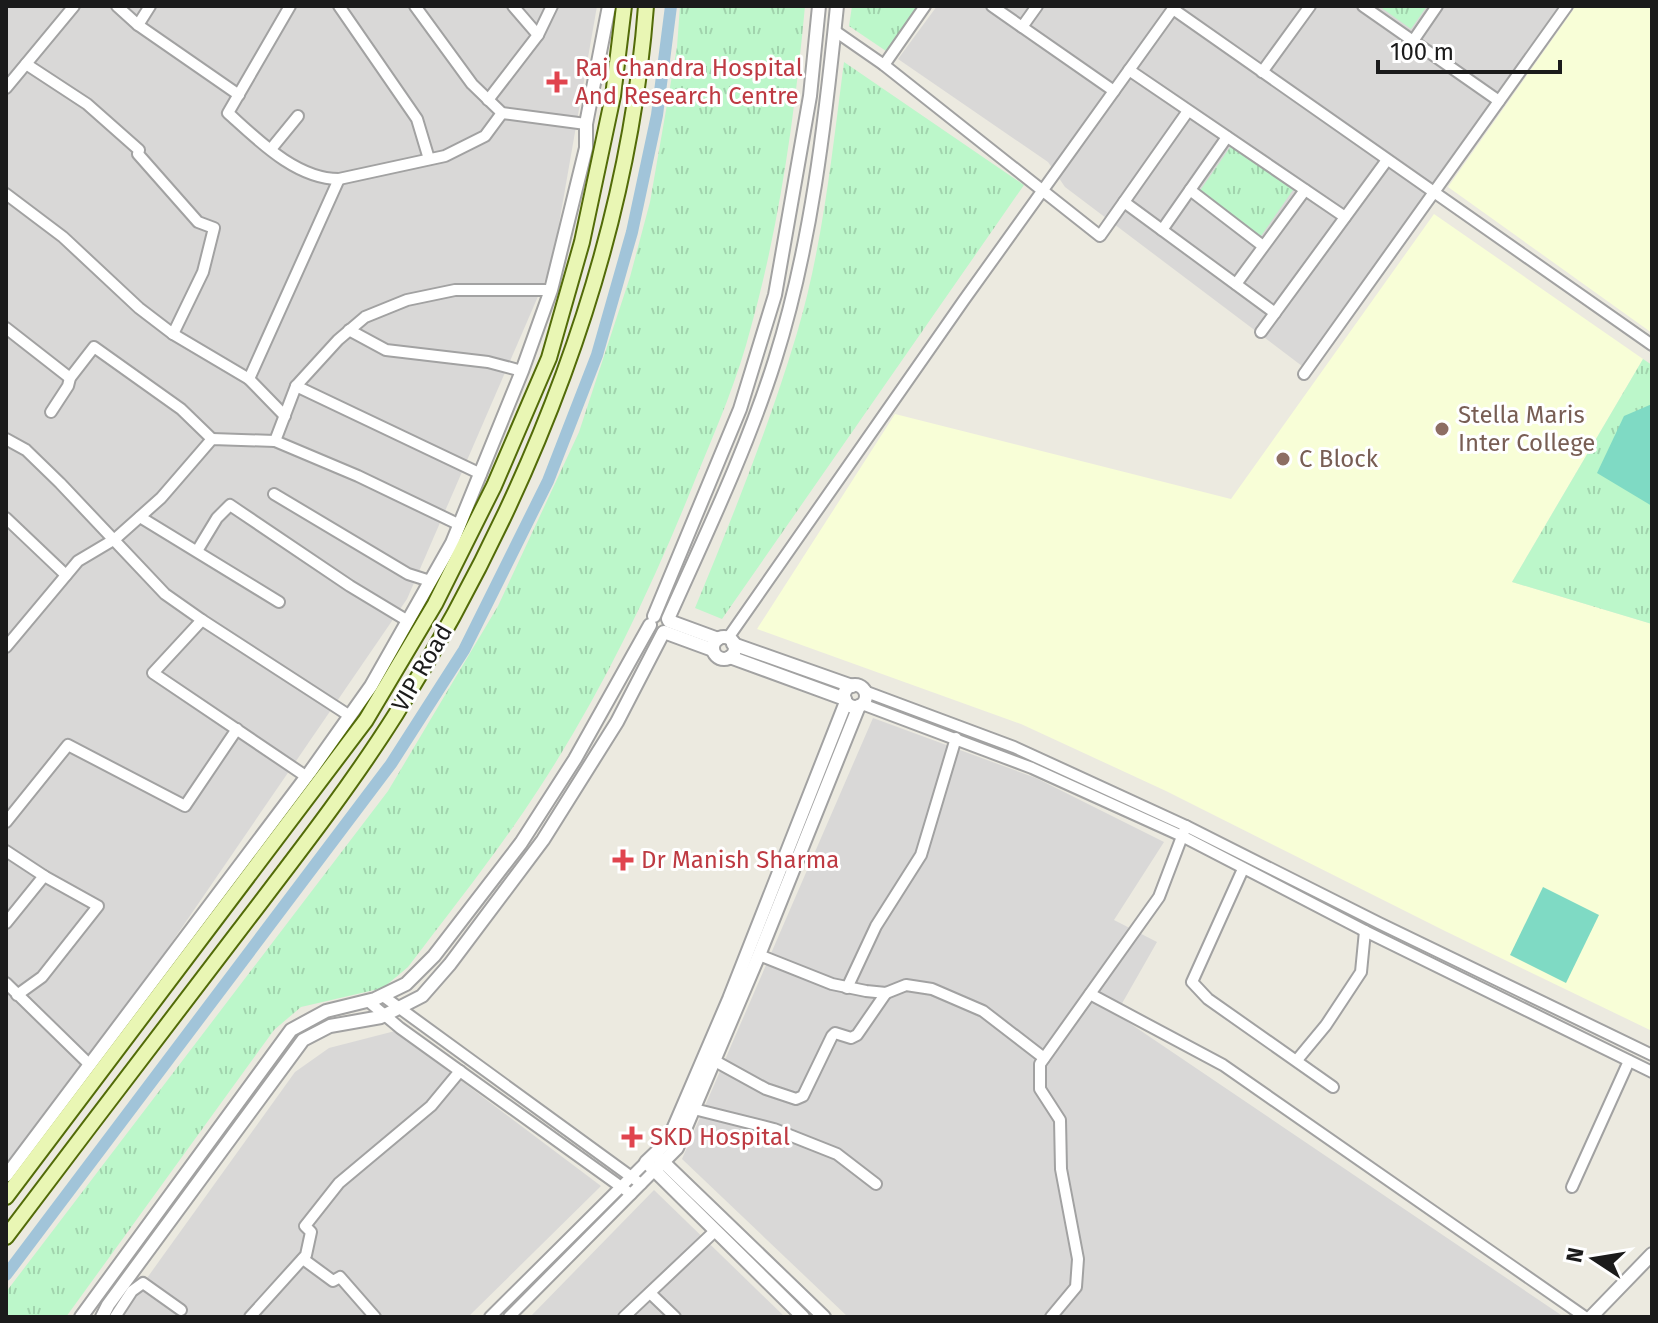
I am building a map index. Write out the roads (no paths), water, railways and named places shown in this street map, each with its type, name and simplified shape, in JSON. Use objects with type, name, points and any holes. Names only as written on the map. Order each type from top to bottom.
[{"type":"main road","name":"VIP Road","points":[[6,1197],[366,720],[435,604],[494,486],[549,358],[582,242],[613,96],[624,6]]},
{"type":"main road","name":"VIP Road","points":[[6,1237],[318,827],[395,715],[471,581],[543,430],[592,294],[622,173],[646,6]]},
{"type":"street","points":[[6,88],[74,6]]},
{"type":"street","points":[[117,6],[138,25],[239,95]]},
{"type":"street","points":[[138,25],[150,6]]},
{"type":"street","points":[[290,6],[228,113],[271,149],[310,175],[339,179],[445,156],[485,136],[502,113]]},
{"type":"street","points":[[339,6],[417,119],[429,159]]},
{"type":"street","points":[[415,6],[472,84],[502,113],[586,124]]},
{"type":"street","points":[[513,6],[538,35]]},
{"type":"street","points":[[488,100],[538,35],[552,6]]},
{"type":"street","name":"VIP Road","points":[[6,1176],[307,777],[371,686],[460,525],[551,290],[586,148],[586,124],[609,6]]},
{"type":"street","points":[[81,1317],[291,1030],[326,1011],[383,996],[406,984],[434,956],[521,843],[575,759],[652,620],[740,409],[775,295],[810,96],[819,6]]},
{"type":"street","points":[[102,1317],[303,1040],[330,1026],[385,1015],[399,1008],[422,996],[450,964],[543,840],[617,722],[666,626],[732,476],[775,360],[802,263],[837,6]]},
{"type":"street","points":[[884,65],[925,6]]},
{"type":"street","points":[[992,6],[1114,91]]},
{"type":"street","points":[[1022,27],[1037,6]]},
{"type":"street","points":[[1262,72],[1310,6]]},
{"type":"street","points":[[1363,6],[1499,101]]},
{"type":"street","points":[[1413,41],[1437,6]]},
{"type":"street","points":[[1304,374],[1567,6]]},
{"type":"street","points":[[723,643],[1174,7],[1652,345]]},
{"type":"street","points":[[835,31],[884,65],[1100,236],[1188,111]]},
{"type":"street","points":[[26,64],[87,104],[139,150],[138,154],[198,222],[214,228],[203,272],[173,334]]},
{"type":"street","points":[[1129,70],[1345,217]]},
{"type":"street","points":[[271,149],[298,116]]},
{"type":"street","points":[[1162,230],[1227,137]]},
{"type":"street","points":[[1261,332],[1387,160]]},
{"type":"street","points":[[249,379],[339,179]]},
{"type":"street","points":[[1190,190],[1263,246]]},
{"type":"street","points":[[1236,284],[1305,190]]},
{"type":"street","points":[[6,194],[63,237],[139,308],[173,334],[249,379],[285,416]]},
{"type":"street","points":[[1124,202],[1275,313]]},
{"type":"street","points":[[275,441],[296,386],[365,317],[407,300],[455,290],[551,290]]},
{"type":"street","points":[[6,328],[70,378]]},
{"type":"street","points":[[349,330],[386,350],[475,360],[522,371]]},
{"type":"street","points":[[51,412],[70,378],[94,347],[181,409],[212,439],[275,441],[358,476],[460,525]]},
{"type":"street","points":[[296,386],[481,474]]},
{"type":"street","points":[[6,439],[26,450],[165,594],[350,716]]},
{"type":"street","points":[[6,647],[78,561],[115,539],[161,498],[212,439]]},
{"type":"street","points":[[274,494],[408,574],[430,581]]},
{"type":"street","points":[[197,551],[217,518],[230,505],[408,621]]},
{"type":"street","points":[[140,517],[279,602]]},
{"type":"street","points":[[6,518],[66,575]]},
{"type":"street","points":[[652,620],[663,615],[666,626]]},
{"type":"street","points":[[202,620],[153,673],[307,777]]},
{"type":"street","points":[[666,626],[723,643],[1184,831],[1243,869],[1652,1072]]},
{"type":"street","points":[[723,643],[734,651],[730,657],[1014,747],[1652,1055]]},
{"type":"street","points":[[490,1317],[620,1186],[677,1148],[759,955],[855,698]]},
{"type":"street","points":[[509,1317],[641,1184],[668,1141],[855,698]]},
{"type":"street","points":[[6,822],[68,745],[185,806],[237,729]]},
{"type":"street","points":[[847,988],[876,926],[921,855],[956,738]]},
{"type":"street","points":[[1051,1317],[1076,1287],[1078,1259],[1061,1169],[1060,1120],[1040,1089],[1040,1064],[1159,897],[1184,831]]},
{"type":"street","points":[[6,851],[98,906],[42,977],[17,995]]},
{"type":"street","points":[[1243,869],[1192,982],[1208,999],[1333,1087]]},
{"type":"street","points":[[6,923],[44,876]]},
{"type":"street","points":[[1297,1060],[1326,1025],[1361,972],[1365,931]]},
{"type":"street","points":[[759,955],[847,988],[886,993],[906,985],[932,989],[983,1011],[1044,1058]]},
{"type":"street","points":[[6,983],[90,1065]]},
{"type":"street","points":[[715,1061],[766,1089],[796,1099],[803,1096],[832,1036],[835,1033],[851,1038],[857,1035],[886,993]]},
{"type":"street","points":[[1090,994],[1223,1065],[1588,1317],[1652,1254]]},
{"type":"street","points":[[383,996],[641,1184]]},
{"type":"street","points":[[368,1001],[631,1194]]},
{"type":"street","points":[[1572,1187],[1629,1061]]},
{"type":"street","points":[[250,1317],[306,1255],[311,1232],[305,1226],[339,1183],[431,1106],[460,1071]]},
{"type":"street","points":[[507,1105],[516,1093]]},
{"type":"street","points":[[694,1109],[774,1129],[837,1154],[876,1184]]},
{"type":"street","points":[[654,1162],[715,1231],[803,1317]]},
{"type":"street","points":[[654,1162],[824,1317]]},
{"type":"street","points":[[624,1317],[715,1231]]},
{"type":"street","points":[[303,1259],[333,1281],[340,1277],[375,1317]]},
{"type":"street","points":[[115,1317],[132,1291],[143,1283],[181,1310]]},
{"type":"street","points":[[650,1293],[675,1317]]},
{"type":"waterway","points":[[6,1275],[391,764],[464,650],[548,481],[597,355],[632,232],[657,115],[671,6]]},
{"type":"place","name":"Raj Chandra Hospital And Research Centre","points":[[557,82]]},
{"type":"place","name":"Stella Maris Inter College","points":[[1442,429]]},
{"type":"place","name":"C Block","points":[[1283,459]]},
{"type":"place","name":"Dr Manish Sharma","points":[[623,860]]},
{"type":"place","name":"SKD Hospital","points":[[632,1137]]}]
